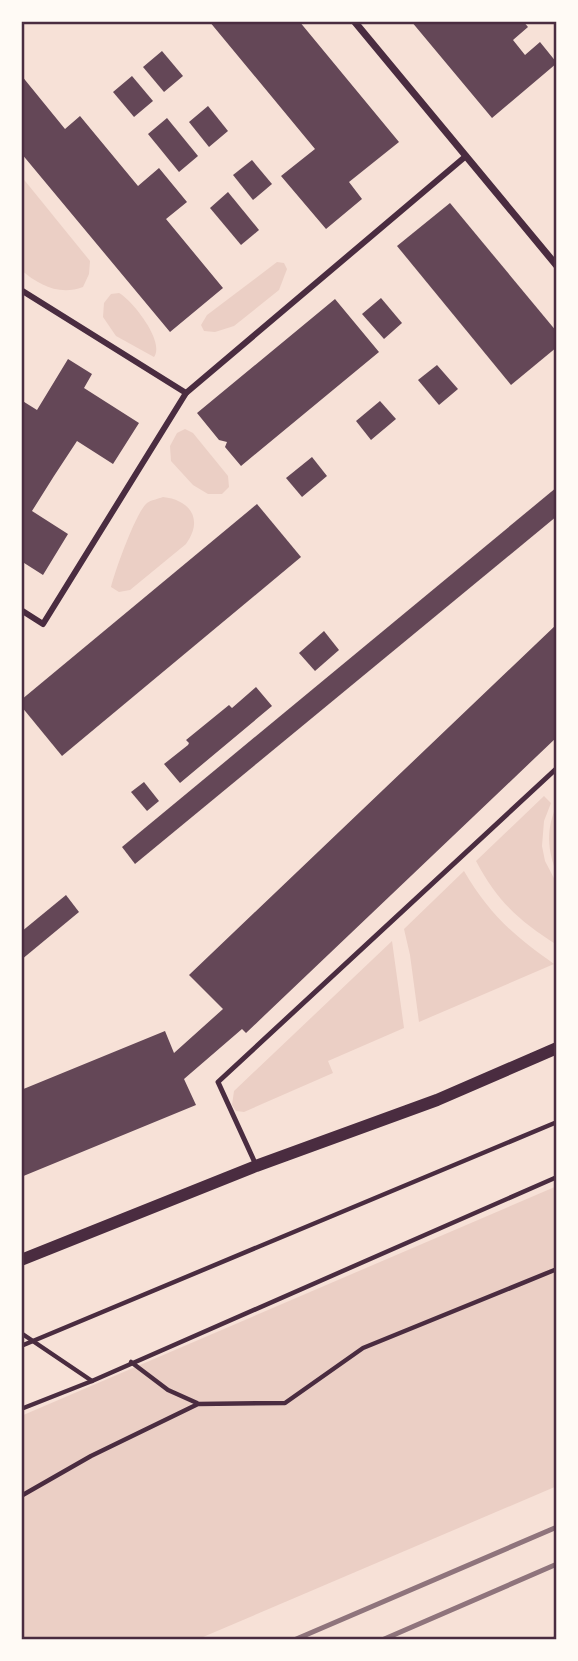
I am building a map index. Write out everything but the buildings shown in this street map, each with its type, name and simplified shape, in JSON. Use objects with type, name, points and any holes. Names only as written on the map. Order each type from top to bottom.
[{"type":"street","points":[[354,21],[557,266]]},
{"type":"street","points":[[21,610],[43,624],[186,393],[466,156]]},
{"type":"street","points":[[21,289],[186,393]]},
{"type":"street","points":[[21,1260],[256,1166],[437,1100],[557,1048]]},
{"type":"lane","points":[[256,1166],[218,1082],[557,768]]},
{"type":"path","points":[[21,1346],[557,1122]]},
{"type":"path","points":[[21,1409],[92,1381],[557,1177]]},
{"type":"path","points":[[21,1496],[91,1456],[198,1404],[285,1403],[363,1348],[557,1269]]},
{"type":"path","points":[[21,1333],[92,1381]]},
{"type":"path","points":[[131,1362],[168,1390],[198,1404]]},
{"type":"shaded area","points":[[21,176],[90,261],[89,274],[83,287],[66,290],[50,288],[21,270]]},
{"type":"shaded area","points":[[277,262],[284,263],[287,269],[279,290],[234,326],[215,332],[204,331],[201,325],[207,315]]},
{"type":"shaded area","points":[[119,293],[146,322],[155,342],[154,357],[116,336],[103,317],[104,303],[111,294]]},
{"type":"shaded area","points":[[185,429],[193,433],[228,476],[229,487],[222,494],[208,494],[193,485],[171,461],[170,446],[177,433]]},
{"type":"shaded area","points":[[163,497],[181,502],[191,512],[194,527],[191,535],[186,544],[130,590],[119,592],[111,587],[132,529],[147,503]]},
{"type":"shaded area","points":[[544,796],[551,803],[544,821],[542,846],[545,861],[557,884],[557,945],[510,909],[492,888],[476,861]]},
{"type":"shaded area","points":[[557,805],[557,874],[549,839]]},
{"type":"shaded area","points":[[464,871],[483,900],[503,923],[554,964],[419,1022],[404,929]]},
{"type":"shaded area","points":[[392,941],[404,1028],[328,1061],[333,1073],[244,1112],[236,1111],[232,1105],[234,1091]]},
{"type":"shaded area","points":[[557,1186],[557,1486],[196,1640],[21,1640],[21,1416]]},
{"type":"railway","points":[[294,1640],[557,1527]]},
{"type":"railway","points":[[382,1640],[557,1564]]},
{"type":"railway","points":[[552,1640],[557,1638]]}]
